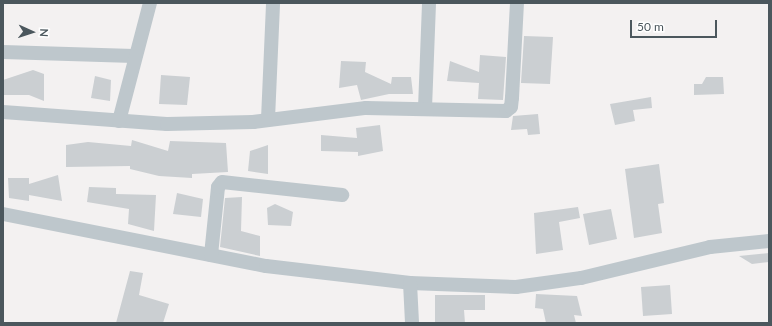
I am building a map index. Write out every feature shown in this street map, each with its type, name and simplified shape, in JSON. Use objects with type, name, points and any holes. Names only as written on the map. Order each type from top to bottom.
[{"type":"street","points":[[119,122],[134,56],[150,3]]},
{"type":"street","points":[[268,119],[273,3]]},
{"type":"street","points":[[425,108],[429,3]]},
{"type":"street","points":[[3,112],[119,122],[166,124],[268,119],[366,108],[425,108],[506,111],[512,106],[517,3]]},
{"type":"street","points":[[3,52],[134,56]]},
{"type":"street","points":[[211,255],[218,187],[222,182],[342,195]]},
{"type":"street","points":[[3,214],[279,268],[410,283],[540,285],[684,252],[769,241]]},
{"type":"street","points":[[410,283],[412,323]]},
{"type":"building","points":[[524,36],[553,37],[550,84],[521,83]]},
{"type":"building","points":[[480,55],[506,57],[503,100],[478,99],[479,83],[447,81],[450,61],[479,72]]},
{"type":"building","points":[[341,61],[366,62],[365,72],[391,84],[392,77],[411,77],[413,94],[389,94],[361,100],[357,85],[339,88]]},
{"type":"building","points":[[33,70],[44,74],[44,101],[29,95],[3,95],[3,80]]},
{"type":"building","points":[[161,75],[190,77],[187,105],[159,104]]},
{"type":"building","points":[[95,76],[111,80],[110,101],[91,98]]},
{"type":"building","points":[[706,77],[723,77],[724,94],[694,95],[694,84],[702,84]]},
{"type":"building","points":[[651,97],[652,108],[633,110],[635,121],[615,125],[610,104]]},
{"type":"building","points":[[538,114],[540,134],[528,135],[527,129],[511,130],[513,116]]},
{"type":"building","points":[[380,125],[383,151],[358,156],[358,152],[321,151],[321,135],[357,138],[356,128]]},
{"type":"building","points":[[132,140],[168,151],[170,141],[226,143],[228,172],[192,174],[192,178],[159,176],[130,169],[130,166],[66,167],[66,145],[88,142],[131,146]]},
{"type":"building","points":[[268,145],[268,174],[248,171],[250,151]]},
{"type":"building","points":[[659,164],[664,203],[658,204],[662,233],[634,238],[625,169]]},
{"type":"building","points":[[58,175],[62,201],[29,195],[29,201],[9,198],[8,178],[29,178],[29,184]]},
{"type":"building","points":[[89,187],[116,188],[116,194],[156,195],[154,231],[128,224],[129,209],[87,202]]},
{"type":"building","points":[[177,193],[203,199],[201,217],[173,214]]},
{"type":"building","points":[[242,197],[241,231],[260,236],[260,256],[220,247],[225,198]]},
{"type":"building","points":[[275,204],[293,212],[291,226],[268,225],[267,208]]},
{"type":"building","points":[[578,207],[580,218],[559,222],[563,250],[536,254],[534,213]]},
{"type":"building","points":[[611,209],[617,239],[589,245],[583,214]]},
{"type":"building","points":[[769,253],[769,262],[752,264],[739,256]]},
{"type":"building","points":[[130,271],[143,273],[139,295],[169,304],[163,323],[116,323]]},
{"type":"building","points":[[670,285],[672,314],[643,316],[641,287]]},
{"type":"building","points":[[536,294],[577,296],[582,316],[574,315],[576,323],[546,323],[543,309],[535,308]]},
{"type":"building","points":[[435,295],[485,295],[485,310],[464,310],[465,323],[435,323]]}]
